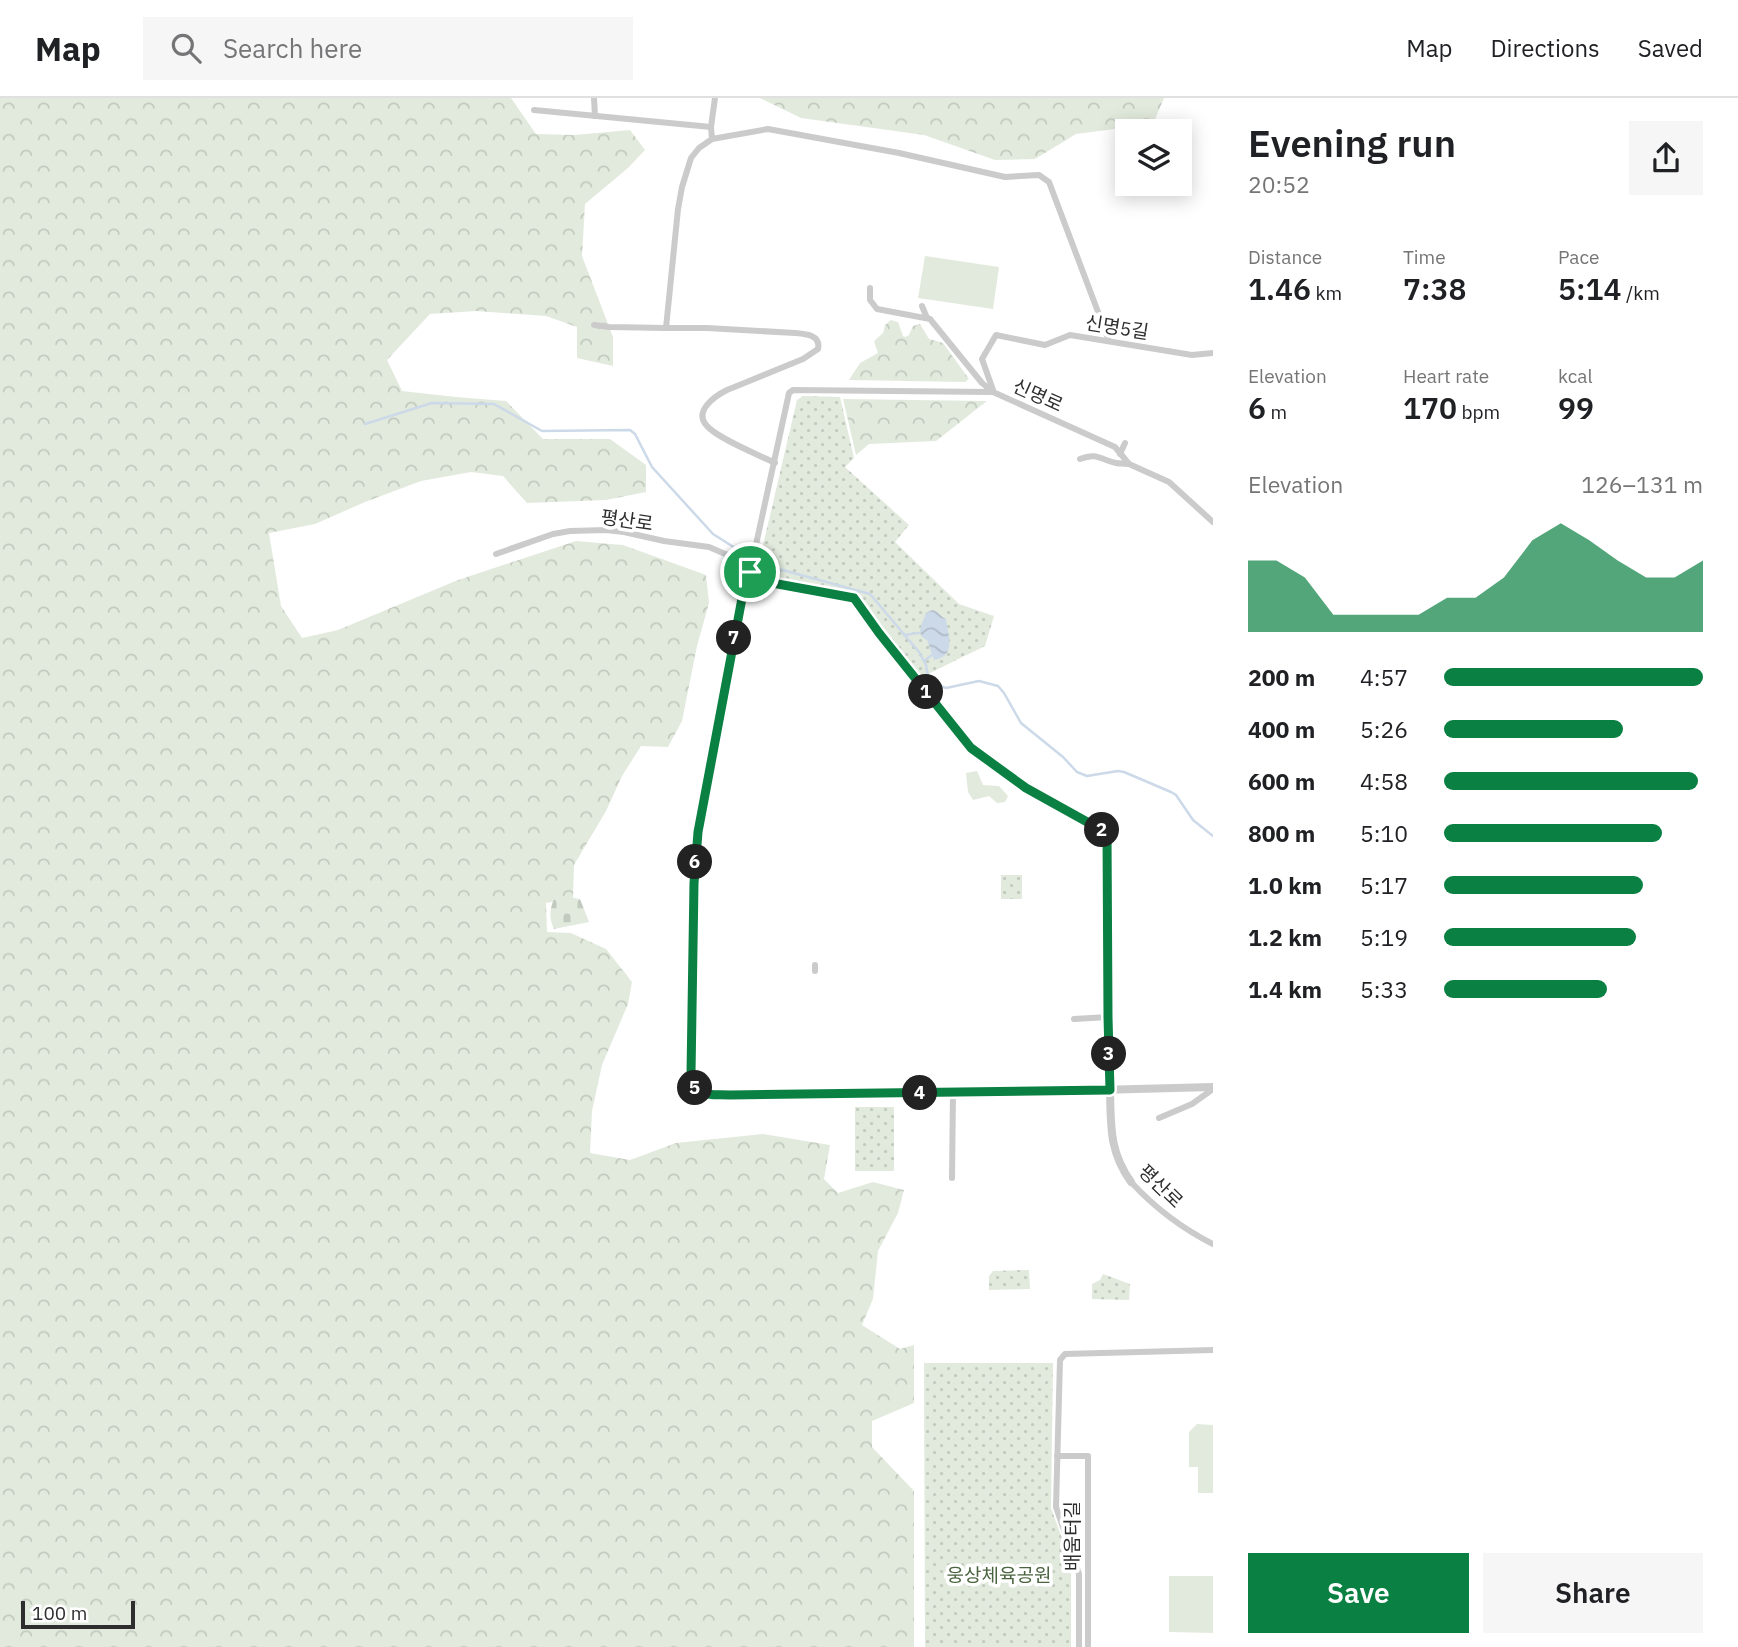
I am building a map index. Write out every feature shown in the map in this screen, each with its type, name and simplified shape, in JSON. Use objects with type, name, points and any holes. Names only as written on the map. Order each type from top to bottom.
[{"type":"street","points":[[594,98],[595,116]]},
{"type":"street","points":[[712,139],[710,127],[715,98]]},
{"type":"street","points":[[534,110],[710,127]]},
{"type":"street","points":[[666,328],[678,209],[691,158],[712,139],[768,130],[898,153],[1005,177],[1039,174],[1049,182],[1110,341]]},
{"type":"street","points":[[870,288],[870,300],[877,309],[927,318]]},
{"type":"street","name":"신명로","points":[[922,306],[927,318],[982,383],[993,392],[1115,447],[1129,464],[1169,482],[1213,522]]},
{"type":"street","points":[[594,325],[795,333],[817,338],[818,349],[803,359],[716,395],[705,407],[705,425],[775,463]]},
{"type":"street","name":"신명5길","points":[[993,392],[982,359],[996,335],[1045,345],[1070,335],[1192,355],[1213,353]]},
{"type":"street","points":[[993,392],[793,390],[789,393],[741,605],[698,832],[694,896],[692,1085],[706,1094],[1213,1088]]},
{"type":"street","points":[[1120,454],[1125,443]]},
{"type":"street","points":[[1080,459],[1096,455],[1115,463],[1129,464]]},
{"type":"street","name":"평산로","points":[[496,554],[553,534],[570,531],[624,532],[709,547],[730,556],[761,581],[854,598],[971,748],[1026,788],[1107,833],[1112,1140],[1120,1165],[1131,1182],[1171,1220],[1213,1244]]},
{"type":"street","points":[[1074,1019],[1108,1017]]},
{"type":"street","points":[[1159,1118],[1192,1104],[1213,1088]]},
{"type":"street","points":[[953,1092],[953,1178]]},
{"type":"street","name":"배움터길","points":[[1079,1647],[1079,1574],[1056,1507],[1060,1360],[1065,1354],[1213,1350]]},
{"type":"street","name":"배움터길","points":[[1057,1456],[1088,1456],[1088,1647]]},
{"type":"street","points":[[1079,1574],[1088,1574]]},
{"type":"green space","points":[[0,98],[511,98],[536,134],[574,135],[630,130],[645,150],[585,204],[582,256],[613,337],[613,366],[577,358],[577,327],[546,316],[476,311],[430,314],[387,360],[402,391],[506,401],[543,439],[610,439],[646,465],[646,492],[606,500],[527,503],[503,476],[471,472],[421,481],[315,524],[269,533],[281,606],[302,638],[338,630],[458,580],[576,541],[623,545],[706,575],[709,603],[697,646],[682,721],[668,747],[641,746],[574,865],[573,898],[546,903],[547,932],[571,933],[606,949],[632,982],[628,1004],[602,1065],[592,1111],[590,1153],[630,1160],[676,1143],[763,1134],[830,1145],[824,1179],[838,1193],[873,1182],[904,1190],[898,1213],[878,1251],[873,1299],[862,1325],[900,1349],[914,1345],[914,1403],[872,1421],[872,1447],[914,1491],[914,1647],[0,1647]]},
{"type":"green space","points":[[760,98],[1164,98],[1155,119],[1115,119],[1115,129],[1076,134],[1035,159],[995,160],[924,135],[801,118]]},
{"type":"green space","points":[[925,256],[999,267],[993,309],[918,298]]},
{"type":"green space","points":[[891,320],[898,322],[905,337],[913,326],[920,324],[929,339],[943,343],[969,379],[965,382],[849,380],[860,363],[878,353],[874,341]]},
{"type":"green space","points":[[803,396],[840,397],[854,458],[845,467],[909,525],[895,542],[959,604],[994,616],[985,646],[922,677],[854,591],[763,577],[757,571],[797,400]]},
{"type":"green space","points":[[843,399],[987,401],[936,441],[869,444],[856,455]]},
{"type":"green space","points":[[977,771],[983,785],[999,786],[1008,796],[1005,802],[997,803],[989,796],[973,800],[968,792],[966,773]]},
{"type":"green space","points":[[1001,875],[1022,875],[1022,899],[1001,899]]},
{"type":"green space","points":[[564,896],[580,899],[589,922],[554,929],[550,914],[552,903],[554,899]]},
{"type":"green space","points":[[855,1107],[894,1107],[894,1171],[855,1171]]},
{"type":"green space","points":[[1029,1270],[1030,1289],[989,1290],[989,1276],[993,1271]]},
{"type":"green space","points":[[1103,1274],[1130,1284],[1129,1300],[1092,1299],[1092,1284],[1100,1280]]},
{"type":"green space","name":"웅상체육공원","points":[[924,1363],[1053,1363],[1051,1508],[1071,1563],[1071,1647],[925,1647]]},
{"type":"green space","points":[[1197,1424],[1213,1425],[1213,1493],[1198,1493],[1198,1467],[1189,1467],[1189,1432]]},
{"type":"green space","points":[[1169,1576],[1213,1576],[1213,1633],[1169,1632]]},
{"type":"water","points":[[932,610],[946,619],[949,638],[946,654],[934,660],[927,640],[920,631],[926,613]]},
{"type":"waterway","points":[[365,424],[432,403],[494,404],[542,431],[630,430],[635,434],[652,467],[713,534],[743,553]]},
{"type":"waterway","points":[[768,566],[870,594],[919,652],[926,665],[928,677],[937,685],[946,688],[979,681],[998,686],[1021,723],[1077,772],[1087,776],[1124,772],[1171,792],[1193,820],[1213,836]]},
{"type":"waterway","points":[[904,635],[919,633]]},
{"type":"waterway","points":[[924,661],[932,655]]},
{"type":"route","points":[[750,572],[761,581],[854,598],[971,748],[1026,788],[1107,833],[1110,1090],[730,1095],[706,1094],[692,1085],[694,883],[698,832],[743,593],[750,572]]}]
